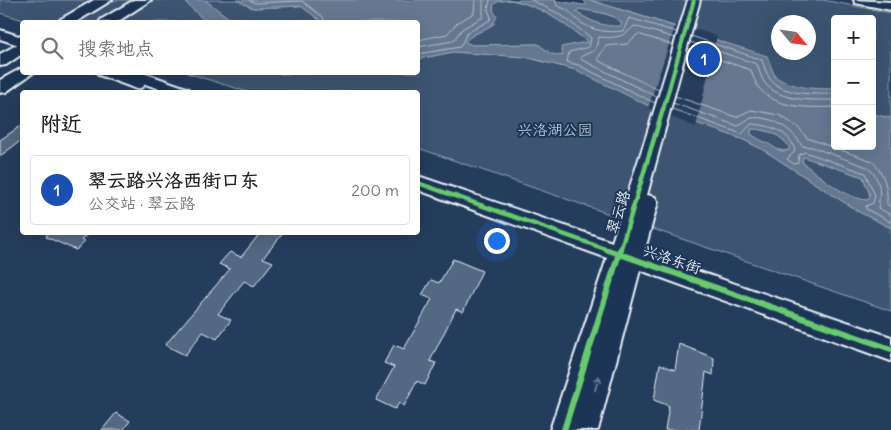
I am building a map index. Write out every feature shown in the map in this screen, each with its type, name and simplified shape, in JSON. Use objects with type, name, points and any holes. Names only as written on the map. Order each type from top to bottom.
[{"type":"main road","points":[[70,20],[105,0]]},
{"type":"main road","points":[[110,20],[144,0]]},
{"type":"main road","points":[[0,61],[20,49]]},
{"type":"main road","points":[[0,88],[21,75]]},
{"type":"street","name":"翠云路","points":[[564,430],[626,251],[662,135],[692,24],[694,0]]},
{"type":"street","name":"翠云路","points":[[692,24],[704,0]]},
{"type":"street","points":[[860,0],[891,4]]},
{"type":"street","points":[[878,0],[891,4]]},
{"type":"street","points":[[0,30],[20,36]]},
{"type":"street","points":[[0,34],[20,41]]},
{"type":"street","points":[[113,75],[155,90]]},
{"type":"street","points":[[134,75],[177,90]]},
{"type":"street","name":"兴洛东街","points":[[420,175],[891,349]]},
{"type":"street","name":"兴洛东街","points":[[420,184],[891,337]]},
{"type":"street","name":"翠云路","points":[[584,430],[626,251]]},
{"type":"green space","points":[[0,0],[187,0],[187,4],[204,20],[23,20],[0,13]]},
{"type":"green space","points":[[205,0],[237,0],[253,8],[301,6],[319,20],[231,20]]},
{"type":"green space","points":[[511,0],[543,11],[588,42],[562,47],[564,56],[551,54],[538,44],[472,45],[464,42],[494,24],[493,4],[499,1]]},
{"type":"green space","points":[[590,0],[823,0],[891,13],[891,118],[876,115],[876,15],[831,15],[831,89],[790,85],[775,76],[770,69],[716,39]]},
{"type":"green space","points":[[579,9],[608,15],[622,23],[620,27],[602,25],[576,12]]},
{"type":"green space","name":"兴洛湖公园","points":[[453,52],[525,57],[576,70],[649,106],[744,140],[765,151],[859,212],[891,228],[891,311],[420,149],[420,90],[242,90],[193,75],[420,75],[420,59]]},
{"type":"green space","points":[[751,129],[763,130],[774,134],[783,140],[790,149],[781,150],[770,146],[751,134]]},
{"type":"green space","points":[[804,157],[863,177],[870,195],[868,201],[851,196],[834,186],[803,163],[802,158]]},
{"type":"water","points":[[187,0],[205,0],[231,20],[204,20],[187,4]]},
{"type":"water","points":[[237,0],[511,0],[551,0],[583,5],[587,4],[583,0],[590,0],[767,56],[775,77],[782,81],[804,87],[831,89],[831,150],[876,150],[876,115],[891,118],[891,228],[859,212],[765,151],[744,140],[649,106],[576,70],[525,57],[453,52],[420,59],[420,20],[319,20],[301,6],[253,8]],"holes":[[[511,0],[533,6],[552,16],[588,42],[561,47],[563,56],[551,54],[538,44],[472,45],[465,42],[494,22],[497,17],[493,10],[494,4],[499,1]],[[579,9],[602,13],[618,19],[622,23],[620,26],[602,24],[591,21],[576,12]],[[751,129],[763,130],[779,137],[790,149],[781,151],[751,134]],[[804,157],[863,177],[870,195],[868,200],[843,192],[803,163],[802,158]]]},
{"type":"pier","points":[[676,23],[717,36],[696,127],[648,108]]},
{"type":"building","points":[[20,126],[20,141],[0,156],[0,140]]},
{"type":"building","points":[[47,235],[87,235],[81,240],[85,242],[76,250],[46,237]]},
{"type":"building","points":[[259,235],[282,235],[263,258],[273,262],[254,286],[244,281],[218,314],[231,320],[217,339],[203,332],[185,355],[165,345],[230,269],[219,264],[230,252],[241,257]]},
{"type":"building","points":[[453,259],[482,271],[463,312],[456,309],[430,361],[436,363],[425,385],[417,381],[404,406],[399,403],[395,409],[376,400],[394,367],[384,363],[394,345],[404,349],[432,299],[422,295],[431,280],[439,283]]},
{"type":"building","points":[[679,344],[714,358],[713,375],[706,372],[699,430],[665,430],[669,406],[654,400],[660,364],[675,370]]},
{"type":"building","points":[[116,413],[130,421],[123,430],[102,430]]},
{"type":"cycle path","points":[[564,430],[656,134],[694,0]]},
{"type":"cycle path","points":[[420,184],[891,349]]},
{"type":"place","name":"翠云路兴洛西街口东","points":[[704,59]]}]
